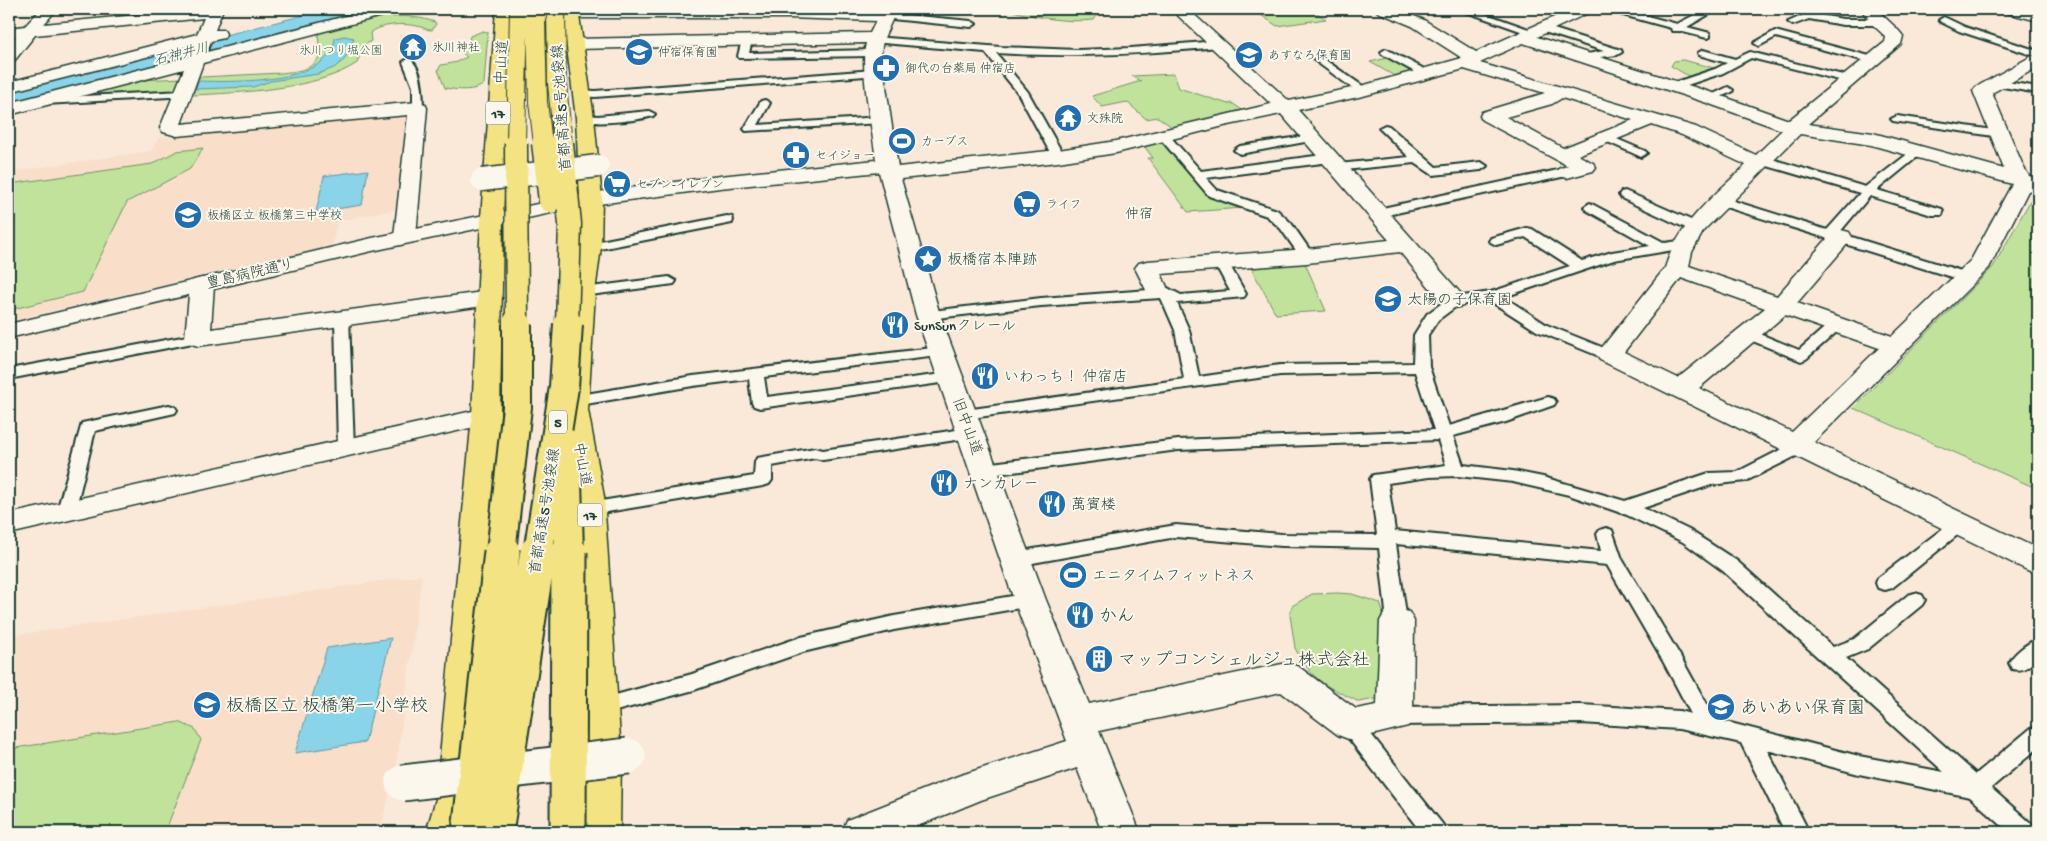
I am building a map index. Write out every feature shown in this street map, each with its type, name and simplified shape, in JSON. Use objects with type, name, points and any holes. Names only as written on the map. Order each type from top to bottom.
[{"type":"highway","name":"中山道","points":[[445,832],[455,799],[486,416],[492,218],[504,9]]},
{"type":"highway","points":[[510,821],[529,522],[517,392],[516,122],[519,9]]},
{"type":"highway","points":[[470,832],[477,782],[517,392],[533,286],[537,178],[534,9]]},
{"type":"highway","points":[[534,9],[537,23],[538,102],[552,223],[551,341],[553,452]]},
{"type":"highway","name":"中山道","points":[[566,10],[576,44],[585,118],[591,199],[590,247],[571,399],[589,497],[603,754],[601,832]]},
{"type":"highway","name":"首都高速5号池袋線","points":[[495,832],[553,452],[571,399],[570,224],[557,84],[566,10]]},
{"type":"highway","points":[[510,821],[539,512],[571,399]]},
{"type":"highway","points":[[568,832],[571,399]]},
{"type":"street","points":[[9,56],[49,9]]},
{"type":"street","points":[[9,109],[38,101],[190,76],[391,9]]},
{"type":"street","points":[[1179,9],[1286,108],[1454,300]]},
{"type":"street","points":[[1384,9],[1418,23],[1470,62],[1696,134],[1744,159],[1760,161]]},
{"type":"street","name":"豊島病院通り","points":[[9,331],[405,236],[591,199],[720,182],[1058,156],[1116,147],[1223,120],[1363,91],[1470,62],[1580,9]]},
{"type":"street","points":[[2009,9],[2038,16]]},
{"type":"street","points":[[9,33],[215,10],[170,128],[177,130],[418,108],[405,236]]},
{"type":"street","points":[[566,10],[887,13]]},
{"type":"street","points":[[649,42],[665,10]]},
{"type":"street","points":[[774,39],[789,11]]},
{"type":"street","points":[[1869,12],[1895,36],[1893,44],[1792,127],[1793,130],[1720,201],[1680,247],[1609,355],[2038,562]]},
{"type":"street","name":"旧中山道","points":[[887,13],[874,43],[874,73],[888,170],[928,315],[1030,600],[1121,832]]},
{"type":"street","points":[[9,87],[233,30]]},
{"type":"street","points":[[1531,32],[1580,58],[1674,86],[1792,127],[1873,140],[2030,183]]},
{"type":"street","points":[[576,44],[774,39],[874,43]]},
{"type":"street","points":[[2030,183],[2000,134],[1982,91],[2038,60]]},
{"type":"street","points":[[1560,92],[1546,100],[1489,116],[1564,164],[1606,138],[1651,119]]},
{"type":"street","points":[[482,180],[598,166]]},
{"type":"street","points":[[1798,446],[1981,262],[2020,187],[2030,183]]},
{"type":"street","points":[[1680,390],[1782,306],[1836,236]]},
{"type":"street","points":[[1161,290],[1147,268],[1307,256],[1406,245]]},
{"type":"street","points":[[1680,247],[1782,306],[1896,346]]},
{"type":"street","points":[[202,285],[198,338],[490,298]]},
{"type":"street","points":[[9,524],[486,416]]},
{"type":"street","points":[[861,832],[971,786],[1083,735],[1287,678],[1351,725],[1395,716],[1397,621]]},
{"type":"street","points":[[403,783],[628,756]]},
{"type":"lane","points":[[1463,9],[1531,32],[1617,52],[1580,58]]},
{"type":"lane","points":[[1611,9],[1708,35]]},
{"type":"lane","points":[[1664,34],[1713,9]]},
{"type":"lane","points":[[1793,22],[1808,16],[1843,22],[1869,12]]},
{"type":"lane","points":[[887,13],[971,24]]},
{"type":"lane","points":[[1944,20],[1962,29],[2038,54]]},
{"type":"lane","points":[[1758,43],[1775,34],[1873,60]]},
{"type":"lane","points":[[747,40],[743,56],[874,43],[1077,53],[1145,51],[1218,44]]},
{"type":"lane","points":[[988,49],[1023,92],[1058,156]]},
{"type":"lane","points":[[1386,52],[1426,74]]},
{"type":"lane","points":[[1703,53],[1734,62]]},
{"type":"lane","points":[[1674,86],[1719,71],[1750,55],[1851,80]]},
{"type":"lane","points":[[1318,58],[1363,91]]},
{"type":"lane","points":[[408,62],[418,87],[418,108]]},
{"type":"lane","points":[[581,92],[595,94],[874,73]]},
{"type":"lane","points":[[38,101],[190,76]]},
{"type":"lane","points":[[1996,83],[2038,90]]},
{"type":"lane","points":[[1710,98],[1728,90]]},
{"type":"lane","points":[[765,104],[750,129],[881,120]]},
{"type":"lane","points":[[585,118],[598,119],[650,114]]},
{"type":"lane","points":[[1897,119],[2000,134]]},
{"type":"lane","points":[[1386,128],[1433,171],[1481,166]]},
{"type":"lane","points":[[1162,134],[1213,193],[1272,213],[1286,226],[1307,256]]},
{"type":"lane","points":[[1240,150],[1312,138]]},
{"type":"lane","points":[[1606,138],[1642,153]]},
{"type":"lane","points":[[1836,236],[1868,191],[1918,151]]},
{"type":"lane","points":[[1198,175],[1334,163],[1418,159]]},
{"type":"lane","points":[[1760,161],[1936,212]]},
{"type":"lane","points":[[1378,213],[1564,164]]},
{"type":"lane","points":[[1625,195],[1680,247]]},
{"type":"lane","points":[[1720,201],[1966,277]]},
{"type":"lane","points":[[1590,207],[1680,247]]},
{"type":"lane","points":[[590,247],[694,224],[727,220]]},
{"type":"lane","points":[[1496,241],[1527,232],[1580,266]]},
{"type":"lane","points":[[1456,470],[1422,367],[1421,335],[1432,317],[1454,300],[1493,296],[1612,256],[1680,247]]},
{"type":"lane","points":[[1161,290],[1179,299],[1239,294],[1221,262]]},
{"type":"lane","points":[[584,292],[669,281]]},
{"type":"lane","points":[[928,315],[1041,302],[1158,294],[1161,290]]},
{"type":"lane","points":[[1161,290],[1182,330],[1192,382]]},
{"type":"lane","points":[[1493,296],[1542,328],[1609,355]]},
{"type":"lane","points":[[342,318],[346,448]]},
{"type":"lane","points":[[1748,334],[1802,356],[1836,325]]},
{"type":"lane","points":[[9,374],[198,338]]},
{"type":"lane","points":[[571,399],[756,373],[946,365]]},
{"type":"lane","points":[[756,373],[760,403],[946,365]]},
{"type":"lane","points":[[589,509],[763,480],[763,462],[815,453],[823,455],[967,424],[1192,382],[1280,370],[1422,367]]},
{"type":"lane","points":[[983,470],[1178,445],[1443,434],[1548,402]]},
{"type":"lane","points":[[66,511],[88,427],[169,410]]},
{"type":"lane","points":[[1624,508],[1709,479],[1740,477],[1798,446]]},
{"type":"lane","points":[[1397,621],[1379,479],[1456,470],[1514,477],[1585,495],[1638,512],[1683,534],[1730,566],[2025,832]]},
{"type":"lane","points":[[1885,583],[1960,524]]},
{"type":"lane","points":[[1016,559],[1176,531],[1282,540],[1387,540],[1613,559]]},
{"type":"lane","points":[[1606,534],[1608,547],[1613,559],[1672,659],[1708,726]]},
{"type":"lane","points":[[601,707],[694,682],[801,645],[894,623],[1030,600]]},
{"type":"lane","points":[[1829,657],[1861,644],[1915,600]]},
{"type":"lane","points":[[2019,663],[2038,647]]},
{"type":"lane","points":[[1395,716],[1581,714],[1679,720],[1859,765],[1975,788]]},
{"type":"lane","points":[[1351,725],[1435,832]]},
{"type":"lane","points":[[1975,788],[2038,735]]},
{"type":"lane","points":[[1749,737],[1797,832]]},
{"type":"shaded area","name":"板橋区立 板橋第三中学校","points":[[399,113],[409,115],[397,209],[338,221],[332,246],[9,321],[9,172],[151,151],[158,138]]},
{"type":"shaded area","name":"板橋区立 板橋第一小学校","points":[[422,575],[395,775],[379,832],[9,832],[9,636]]},
{"type":"green space","points":[[1005,9],[1101,9],[1094,20],[1072,21],[1049,19]]},
{"type":"green space","points":[[1252,9],[1310,9],[1326,19],[1277,26]]},
{"type":"green space","name":"氷川つり堀公園","points":[[391,11],[397,13],[393,17],[420,18],[435,22],[436,24],[432,30],[419,26],[399,25],[386,26],[375,30],[370,33],[371,41],[364,45],[357,63],[341,72],[322,79],[278,88],[232,93],[193,95],[194,90],[70,96],[122,81],[281,73],[303,70],[316,62],[319,57],[315,52],[319,45],[318,33],[324,29]]},
{"type":"green space","points":[[483,31],[488,32],[484,84],[471,89],[445,88],[438,70],[441,65],[458,62],[467,57],[456,47],[469,42],[470,36]]},
{"type":"green space","points":[[1392,57],[1419,71],[1398,78],[1370,62]]},
{"type":"green space","points":[[1683,60],[1714,68],[1692,78],[1671,66],[1674,61]]},
{"type":"green space","points":[[1174,74],[1179,88],[1228,104],[1232,103],[1242,110],[1172,127],[1158,117],[1146,119],[1127,102],[1102,107],[1092,96],[1141,81],[1132,76]]},
{"type":"green space","points":[[1163,142],[1208,195],[1243,208],[1188,212],[1148,158],[1153,158],[1144,146]]},
{"type":"green space","points":[[203,148],[190,169],[127,202],[83,292],[9,310],[9,184],[152,164],[177,151]]},
{"type":"green space","points":[[2034,194],[2038,195],[2038,489],[1853,408],[1993,267]]},
{"type":"green space","points":[[1304,261],[1326,311],[1276,314],[1250,266]]},
{"type":"green space","points":[[1312,594],[1352,594],[1380,603],[1384,615],[1381,695],[1375,699],[1359,702],[1325,685],[1312,674],[1295,648],[1290,615],[1292,606]]},
{"type":"green space","points":[[179,722],[195,729],[201,740],[165,832],[9,832],[9,749]]},
{"type":"water","name":"石神井川","points":[[328,9],[382,9],[9,106],[9,90]]},
{"type":"water","points":[[344,36],[354,38],[345,59],[334,68],[318,74],[271,81],[253,87],[196,89],[198,81],[255,80],[299,73],[317,65],[330,53],[335,38]]},
{"type":"water","points":[[368,170],[362,205],[316,212],[324,176]]},
{"type":"water","points":[[391,638],[365,742],[295,753],[327,648]]},
{"type":"place","name":"氷川神社","points":[[413,47]]},
{"type":"place","name":"仲宿保育園","points":[[639,52]]},
{"type":"place","name":"あすなろ保育園","points":[[1249,55]]},
{"type":"place","name":"御代の台薬局 仲宿店","points":[[886,68]]},
{"type":"place","name":"文殊院","points":[[1068,118]]},
{"type":"place","name":"カーブス","points":[[902,141]]},
{"type":"place","name":"セイジョー","points":[[796,155]]},
{"type":"place","name":"セブン-イレブン","points":[[617,184]]},
{"type":"place","name":"ライフ","points":[[1027,204]]},
{"type":"place","name":"板橋区立 板橋第三中学校","points":[[188,215]]},
{"type":"place","name":"板橋宿本陣跡","points":[[928,259]]},
{"type":"place","name":"太陽の子保育園","points":[[1388,299]]},
{"type":"place","name":"SunSunクレール","points":[[895,325]]},
{"type":"place","name":"いわっち！ 仲宿店","points":[[985,376]]},
{"type":"place","name":"ナンカレー","points":[[944,483]]},
{"type":"place","name":"萬賓楼","points":[[1052,504]]},
{"type":"place","name":"エニタイムフィットネス","points":[[1073,575]]},
{"type":"place","name":"かん","points":[[1080,615]]},
{"type":"place","name":"マップコンシェルジュ株式会社","points":[[1099,659]]},
{"type":"place","name":"板橋区立 板橋第一小学校","points":[[207,705]]},
{"type":"place","name":"あいあい保育園","points":[[1721,707]]},
{"type":"district","name":"仲宿","points":[[1139,213]]}]
